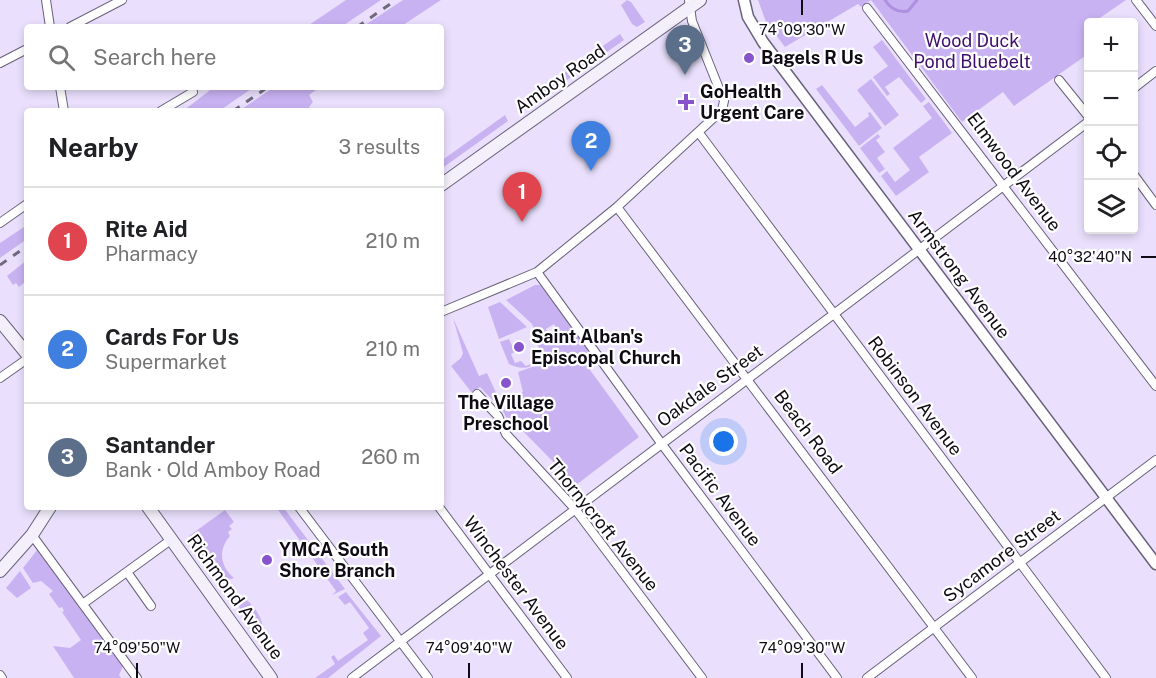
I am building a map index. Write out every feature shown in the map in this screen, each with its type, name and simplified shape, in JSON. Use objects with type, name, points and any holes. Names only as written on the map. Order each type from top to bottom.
[{"type":"main road","name":"Amboy Road","points":[[444,183],[693,2]]},
{"type":"main road","points":[[0,321],[24,350]]},
{"type":"main road","points":[[0,571],[32,535],[48,510]]},
{"type":"main road","name":"Richmond Avenue","points":[[150,510],[271,678]]},
{"type":"street","points":[[46,0],[50,24]]},
{"type":"street","points":[[76,24],[122,0]]},
{"type":"street","name":"Armstrong Avenue","points":[[744,0],[748,17],[760,37],[1156,564]]},
{"type":"street","points":[[1136,0],[1156,26]]},
{"type":"street","points":[[444,311],[537,272],[617,207],[722,110],[724,101],[692,21],[693,2]]},
{"type":"street","name":"Elmwood Avenue","points":[[867,8],[1156,386]]},
{"type":"street","points":[[0,63],[24,51]]},
{"type":"street","points":[[1138,85],[1156,70]]},
{"type":"street","points":[[1059,80],[1084,110]]},
{"type":"street","points":[[60,90],[64,108]]},
{"type":"street","points":[[166,108],[193,92]]},
{"type":"street","name":"Oakdale Street","points":[[352,678],[1084,126]]},
{"type":"street","name":"Robinson Avenue","points":[[699,133],[832,314],[1107,678]]},
{"type":"street","points":[[1138,180],[1156,205]]},
{"type":"street","points":[[0,223],[24,206]]},
{"type":"street","name":"Beach Road","points":[[617,207],[972,678]]},
{"type":"street","name":"Pacific Avenue","points":[[537,272],[661,443],[837,678]]},
{"type":"street","points":[[0,378],[24,361]]},
{"type":"street","name":"Thornycroft Avenue","points":[[477,394],[498,416],[506,434],[575,509],[702,678]]},
{"type":"street","name":"Sycamore Street","points":[[867,678],[1156,460]]},
{"type":"street","points":[[301,510],[428,678]]},
{"type":"street","name":"Winchester Avenue","points":[[441,510],[567,678]]},
{"type":"street","points":[[32,535],[137,678]]},
{"type":"street","points":[[84,603],[172,539]]},
{"type":"street","points":[[127,572],[151,606]]},
{"type":"green space","points":[[346,0],[381,0],[345,24],[310,24]]},
{"type":"green space","points":[[403,0],[441,0],[405,24],[367,24]]},
{"type":"green space","points":[[627,0],[631,2],[645,22],[637,27],[632,24],[621,5]]},
{"type":"green space","name":"Wood Duck Pond Bluebelt","points":[[758,0],[871,0],[861,7],[858,4],[785,47],[766,22]]},
{"type":"green space","name":"Wood Duck Pond Bluebelt","points":[[871,0],[1126,0],[1100,18],[1084,18],[1084,57],[1014,106],[1003,92],[962,122]]},
{"type":"green space","points":[[620,34],[624,40],[523,111],[517,106]]},
{"type":"green space","points":[[882,40],[926,99],[921,103],[899,77],[885,87],[890,94],[887,96],[873,77],[888,66],[873,47]]},
{"type":"green space","points":[[871,79],[899,115],[885,126],[857,90]]},
{"type":"green space","points":[[822,85],[855,127],[869,116],[870,112],[882,128],[859,146],[816,89]]},
{"type":"green space","points":[[210,90],[250,90],[223,108],[187,108]]},
{"type":"green space","points":[[270,90],[316,90],[309,95],[313,102],[310,108],[243,108]]},
{"type":"green space","points":[[929,102],[952,133],[919,157],[929,172],[896,196],[881,176],[887,171],[895,182],[910,170],[893,148],[932,118],[923,106]]},
{"type":"green space","points":[[505,115],[508,121],[444,167],[444,159]]},
{"type":"green space","points":[[878,134],[880,137],[876,140],[885,152],[877,158],[885,169],[879,173],[860,148]]},
{"type":"green space","points":[[24,227],[24,241],[0,258],[0,243]]},
{"type":"green space","points":[[24,262],[24,283],[19,287],[16,283],[13,285],[7,276]]},
{"type":"green space","points":[[535,285],[540,285],[587,348],[588,354],[582,359],[639,437],[576,485],[516,424],[511,427],[503,411],[480,387],[472,393],[451,366],[461,358],[463,353],[453,318],[479,376],[487,373],[498,397],[494,399],[496,403],[499,402],[503,410],[515,406],[515,396],[523,392],[518,372],[535,366],[540,361],[538,343],[548,338],[558,346],[563,343],[554,324],[546,329],[548,336],[539,341],[532,324],[506,300]]},
{"type":"green space","points":[[500,302],[527,327],[499,339],[488,307]]},
{"type":"green space","points":[[509,339],[515,352],[511,354],[515,363],[521,361],[526,366],[537,361],[524,368],[509,364],[500,342]]},
{"type":"green space","points":[[225,510],[234,522],[229,526],[232,529],[228,532],[230,536],[223,547],[222,558],[226,569],[234,578],[221,582],[189,536]]},
{"type":"green space","points":[[278,510],[285,510],[345,589],[332,595],[336,591]]},
{"type":"green space","points":[[37,550],[123,666],[119,675],[121,678],[74,678],[53,646],[70,648],[81,640],[62,612],[64,611],[62,607],[59,608],[49,594],[53,591],[41,581],[33,583],[23,568]]},
{"type":"green space","points":[[20,571],[31,588],[17,598],[6,588]]},
{"type":"green space","points":[[346,592],[381,636],[328,678],[315,678],[335,664],[331,657],[334,655],[338,661],[368,640],[363,633],[369,628],[350,602],[345,605],[338,597]]},
{"type":"green space","points":[[229,593],[243,597],[255,609],[262,624],[262,639]]},
{"type":"waterway","points":[[885,0],[889,5],[901,11],[908,11],[917,0]]},
{"type":"railway","points":[[361,24],[396,0]]},
{"type":"railway","points":[[237,108],[264,90]]},
{"type":"railway","points":[[0,265],[24,248]]},
{"type":"place","name":"Bagels R Us","points":[[749,58]]},
{"type":"place","name":"Santander","points":[[685,75]]},
{"type":"place","name":"GoHealth Urgent Care","points":[[686,102]]},
{"type":"place","name":"Cards For Us","points":[[591,171]]},
{"type":"place","name":"Rite Aid","points":[[522,222]]},
{"type":"place","name":"Saint Alban's Episcopal Church","points":[[519,347]]},
{"type":"place","name":"The Village Preschool","points":[[506,383]]},
{"type":"place","name":"YMCA South Shore Branch","points":[[267,560]]}]
